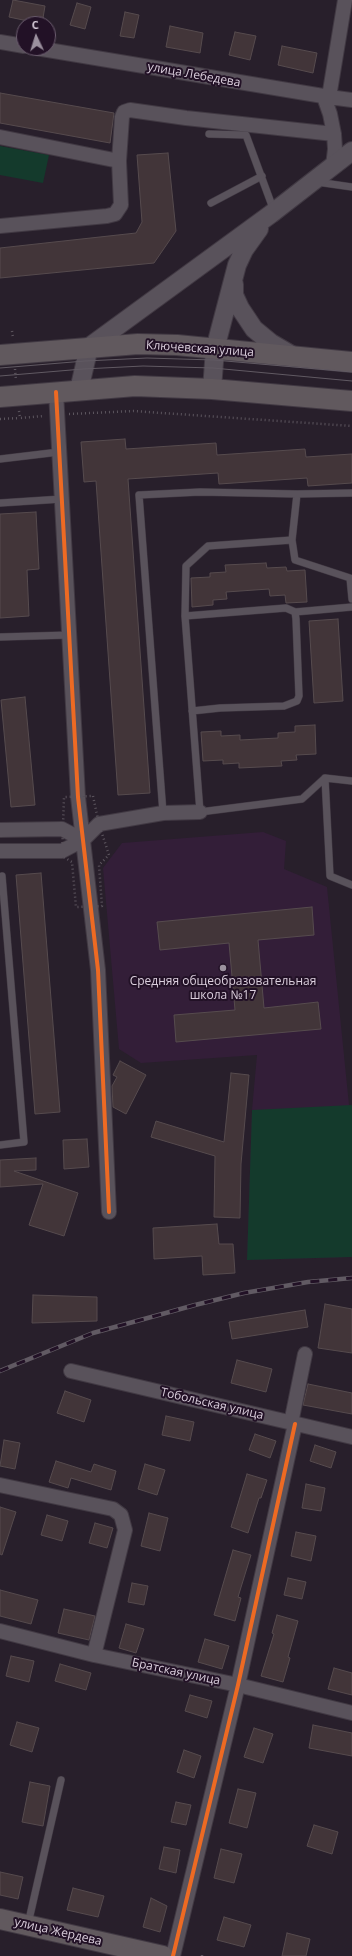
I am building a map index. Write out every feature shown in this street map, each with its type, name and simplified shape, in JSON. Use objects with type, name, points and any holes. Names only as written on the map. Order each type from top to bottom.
[{"type":"main road","name":"Ключевская улица","points":[[7,355],[138,344],[177,345],[352,362]]},
{"type":"main road","points":[[9,396],[135,386],[212,389],[352,401]]},
{"type":"main road","name":"улица Жердева","points":[[0,1919],[164,1956]]},
{"type":"street","points":[[332,166],[335,149],[334,134],[327,97],[345,0]]},
{"type":"street","points":[[0,42],[16,45]]},
{"type":"street","name":"улица Лебедева","points":[[56,51],[352,100]]},
{"type":"street","points":[[0,226],[115,214],[121,205],[119,161],[122,117],[124,112],[130,110],[186,118],[334,134]]},
{"type":"street","points":[[0,137],[119,161]]},
{"type":"street","points":[[80,390],[89,347],[273,213],[352,151]]},
{"type":"street","points":[[212,389],[215,349],[237,265],[244,250],[255,233],[273,213]]},
{"type":"street","points":[[234,280],[234,295],[240,308],[254,329],[271,343],[296,357]]},
{"type":"street","points":[[56,392],[78,797],[98,970],[109,1212]]},
{"type":"street","points":[[0,851],[62,851],[83,840],[99,824],[163,813],[200,812]]},
{"type":"street","points":[[0,830],[62,829],[83,840]]},
{"type":"street","points":[[164,1956],[238,1685],[293,1424],[305,1354]]},
{"type":"street","name":"Тобольская улица","points":[[71,1371],[352,1438]]},
{"type":"street","points":[[0,1485],[113,1509],[121,1516],[124,1530],[94,1655]]},
{"type":"street","name":"Братская улица","points":[[0,1631],[94,1655],[238,1685],[352,1713]]},
{"type":"lane","points":[[209,134],[246,135],[262,176],[273,213]]},
{"type":"lane","points":[[211,203],[262,176]]},
{"type":"lane","points":[[313,182],[352,187]]},
{"type":"lane","points":[[0,458],[59,452]]},
{"type":"lane","points":[[163,813],[139,495],[200,492],[297,494],[352,493]]},
{"type":"lane","points":[[297,494],[292,540],[295,560],[350,578],[352,598]]},
{"type":"lane","points":[[0,503],[62,499]]},
{"type":"lane","points":[[292,540],[208,546],[186,566],[185,616],[200,812],[302,799],[325,778],[352,781]]},
{"type":"lane","points":[[185,616],[286,608],[295,612],[352,607]]},
{"type":"lane","points":[[192,711],[220,708],[284,706],[297,701],[300,696],[295,612]]},
{"type":"lane","points":[[0,637],[69,635]]},
{"type":"lane","points":[[325,778],[330,876],[352,885]]},
{"type":"lane","points":[[0,1144],[24,1142],[2,876]]},
{"type":"lane","points":[[28,1926],[61,1780]]},
{"type":"path","points":[[12,331],[7,355],[9,396],[20,418]]},
{"type":"path","points":[[0,420],[133,411],[352,426]]},
{"type":"shaded area","name":"Средняя общеобразовательная школа №17","points":[[263,832],[286,841],[284,869],[327,887],[349,1105],[352,1105],[352,1257],[247,1260],[252,1110],[257,1055],[141,1063],[119,1049],[103,868],[122,843]]},
{"type":"green space","points":[[0,146],[49,155],[43,183],[0,175]]},
{"type":"green space","points":[[352,1105],[352,1257],[247,1260],[252,1110]]},
{"type":"building","points":[[13,0],[45,6],[43,16],[16,16],[16,18],[9,17]]},
{"type":"building","points":[[77,3],[91,7],[85,29],[70,25]]},
{"type":"building","points":[[125,12],[139,15],[134,38],[120,36]]},
{"type":"building","points":[[170,26],[203,33],[200,53],[166,47]]},
{"type":"building","points":[[235,32],[256,36],[250,60],[229,55]]},
{"type":"building","points":[[282,46],[317,53],[313,73],[278,65]]},
{"type":"building","points":[[0,93],[114,113],[110,143],[0,123]]},
{"type":"building","points":[[168,153],[176,231],[154,263],[0,278],[0,248],[136,233],[142,222],[137,155]]},
{"type":"building","points":[[125,439],[126,449],[216,443],[217,455],[305,449],[306,457],[352,454],[352,483],[308,486],[307,478],[219,484],[218,473],[128,479],[150,793],[118,795],[96,481],[84,482],[81,442]]},
{"type":"building","points":[[36,512],[39,569],[27,570],[29,616],[0,618],[0,514]]},
{"type":"building","points":[[266,563],[267,568],[286,567],[287,571],[305,570],[307,602],[286,603],[285,595],[270,596],[269,589],[226,592],[227,599],[213,600],[213,605],[192,607],[191,578],[210,577],[210,573],[226,572],[225,565]]},
{"type":"building","points":[[338,619],[343,701],[314,703],[309,621]]},
{"type":"building","points":[[25,697],[35,805],[11,807],[1,700]]},
{"type":"building","points":[[315,725],[316,754],[296,755],[297,760],[281,761],[282,766],[239,768],[239,763],[223,764],[223,760],[203,761],[201,732],[221,731],[221,736],[240,735],[240,740],[278,738],[278,733],[295,732],[295,726]]},
{"type":"building","points":[[41,873],[60,1112],[35,1114],[16,875]]},
{"type":"building","points":[[312,907],[314,935],[258,940],[264,1008],[318,1002],[321,1029],[176,1042],[174,1015],[235,1010],[229,943],[160,950],[157,922]]},
{"type":"building","points":[[120,1061],[146,1075],[126,1114],[113,1107],[112,1086],[117,1077],[113,1075]]},
{"type":"building","points":[[231,1073],[249,1075],[241,1164],[240,1218],[214,1217],[215,1156],[151,1137],[156,1121],[224,1142]]},
{"type":"building","points":[[87,1139],[89,1167],[64,1169],[63,1140]]},
{"type":"building","points":[[36,1158],[36,1170],[14,1171],[78,1193],[64,1236],[29,1225],[43,1184],[0,1187],[0,1160]]},
{"type":"building","points":[[217,1224],[219,1244],[233,1244],[235,1273],[203,1275],[202,1256],[154,1259],[153,1228]]},
{"type":"building","points":[[33,1295],[97,1297],[97,1321],[32,1323]]},
{"type":"building","points":[[325,1304],[352,1309],[352,1353],[318,1348]]},
{"type":"building","points":[[305,1310],[308,1327],[232,1339],[229,1322]]},
{"type":"building","points":[[237,1360],[272,1369],[266,1392],[231,1383]]},
{"type":"building","points":[[308,1384],[352,1393],[352,1414],[303,1405]]},
{"type":"building","points":[[65,1391],[91,1400],[84,1422],[57,1413]]},
{"type":"building","points":[[166,1416],[194,1422],[190,1441],[162,1435]]},
{"type":"building","points":[[255,1434],[276,1441],[270,1458],[249,1450]]},
{"type":"building","points":[[4,1440],[20,1443],[15,1469],[0,1466]]},
{"type":"building","points":[[315,1445],[336,1452],[331,1468],[310,1461]]},
{"type":"building","points":[[56,1461],[91,1472],[94,1464],[116,1471],[111,1490],[71,1478],[68,1488],[49,1482]]},
{"type":"building","points":[[145,1464],[165,1470],[157,1495],[138,1489]]},
{"type":"building","points":[[247,1474],[267,1480],[261,1498],[259,1498],[248,1533],[231,1527]]},
{"type":"building","points":[[306,1484],[325,1488],[321,1511],[302,1508]]},
{"type":"building","points":[[0,1507],[16,1512],[2,1555],[0,1554]]},
{"type":"building","points":[[149,1513],[168,1518],[160,1551],[141,1546]]},
{"type":"building","points":[[47,1515],[68,1521],[62,1541],[41,1535]]},
{"type":"building","points":[[95,1523],[113,1528],[107,1548],[89,1543]]},
{"type":"building","points":[[296,1532],[316,1536],[311,1561],[291,1556]]},
{"type":"building","points":[[233,1550],[251,1555],[238,1597],[241,1598],[235,1621],[214,1615]]},
{"type":"building","points":[[288,1578],[306,1582],[302,1599],[284,1595]]},
{"type":"building","points":[[132,1583],[148,1586],[144,1605],[128,1602]]},
{"type":"building","points":[[0,1590],[38,1600],[31,1624],[0,1616]]},
{"type":"building","points":[[64,1609],[95,1616],[89,1640],[58,1633]]},
{"type":"building","points":[[277,1615],[298,1621],[283,1682],[261,1676],[274,1634],[272,1633]]},
{"type":"building","points":[[126,1624],[144,1629],[136,1653],[119,1648]]},
{"type":"building","points":[[205,1639],[229,1646],[222,1669],[198,1662]]},
{"type":"building","points":[[11,1656],[34,1661],[29,1682],[6,1676]]},
{"type":"building","points":[[60,1664],[91,1673],[86,1690],[55,1681]]},
{"type":"building","points":[[334,1668],[352,1673],[352,1695],[328,1689]]},
{"type":"building","points":[[190,1695],[212,1701],[207,1718],[185,1711]]},
{"type":"building","points":[[17,1722],[39,1728],[32,1752],[10,1745]]},
{"type":"building","points":[[313,1725],[352,1733],[352,1756],[309,1748]]},
{"type":"building","points":[[254,1728],[273,1734],[263,1763],[244,1757]]},
{"type":"building","points":[[184,1750],[201,1756],[194,1778],[177,1772]]},
{"type":"building","points":[[30,1782],[50,1786],[43,1826],[22,1822]]},
{"type":"building","points":[[238,1789],[256,1793],[247,1828],[229,1823]]},
{"type":"building","points":[[176,1802],[191,1805],[186,1825],[171,1822]]},
{"type":"building","points":[[314,1825],[338,1832],[332,1854],[307,1846]]},
{"type":"building","points":[[164,1847],[180,1850],[176,1873],[159,1869]]},
{"type":"building","points":[[221,1849],[242,1854],[234,1883],[214,1878]]},
{"type":"building","points":[[0,1872],[23,1877],[18,1899],[0,1895]]},
{"type":"building","points":[[73,1888],[104,1896],[98,1917],[67,1910]]},
{"type":"building","points":[[151,1898],[167,1906],[160,1932],[143,1927]]},
{"type":"building","points":[[224,1917],[251,1925],[244,1947],[217,1940]]},
{"type":"building","points":[[287,1933],[310,1939],[306,1956],[282,1956]]},
{"type":"tram line","points":[[0,368],[85,361],[147,358],[214,360],[352,372]]},
{"type":"tram line","points":[[0,376],[143,366],[213,368],[352,381]]},
{"type":"railway","points":[[0,1371],[93,1333],[195,1305],[244,1293],[308,1282],[352,1278]]},
{"type":"cycle path","points":[[56,392],[78,797],[98,970],[109,1212]]},
{"type":"cycle path","points":[[173,1956],[238,1685],[295,1424]]},
{"type":"place","name":"Средняя общеобразовательная школа №17","points":[[223,968]]}]
